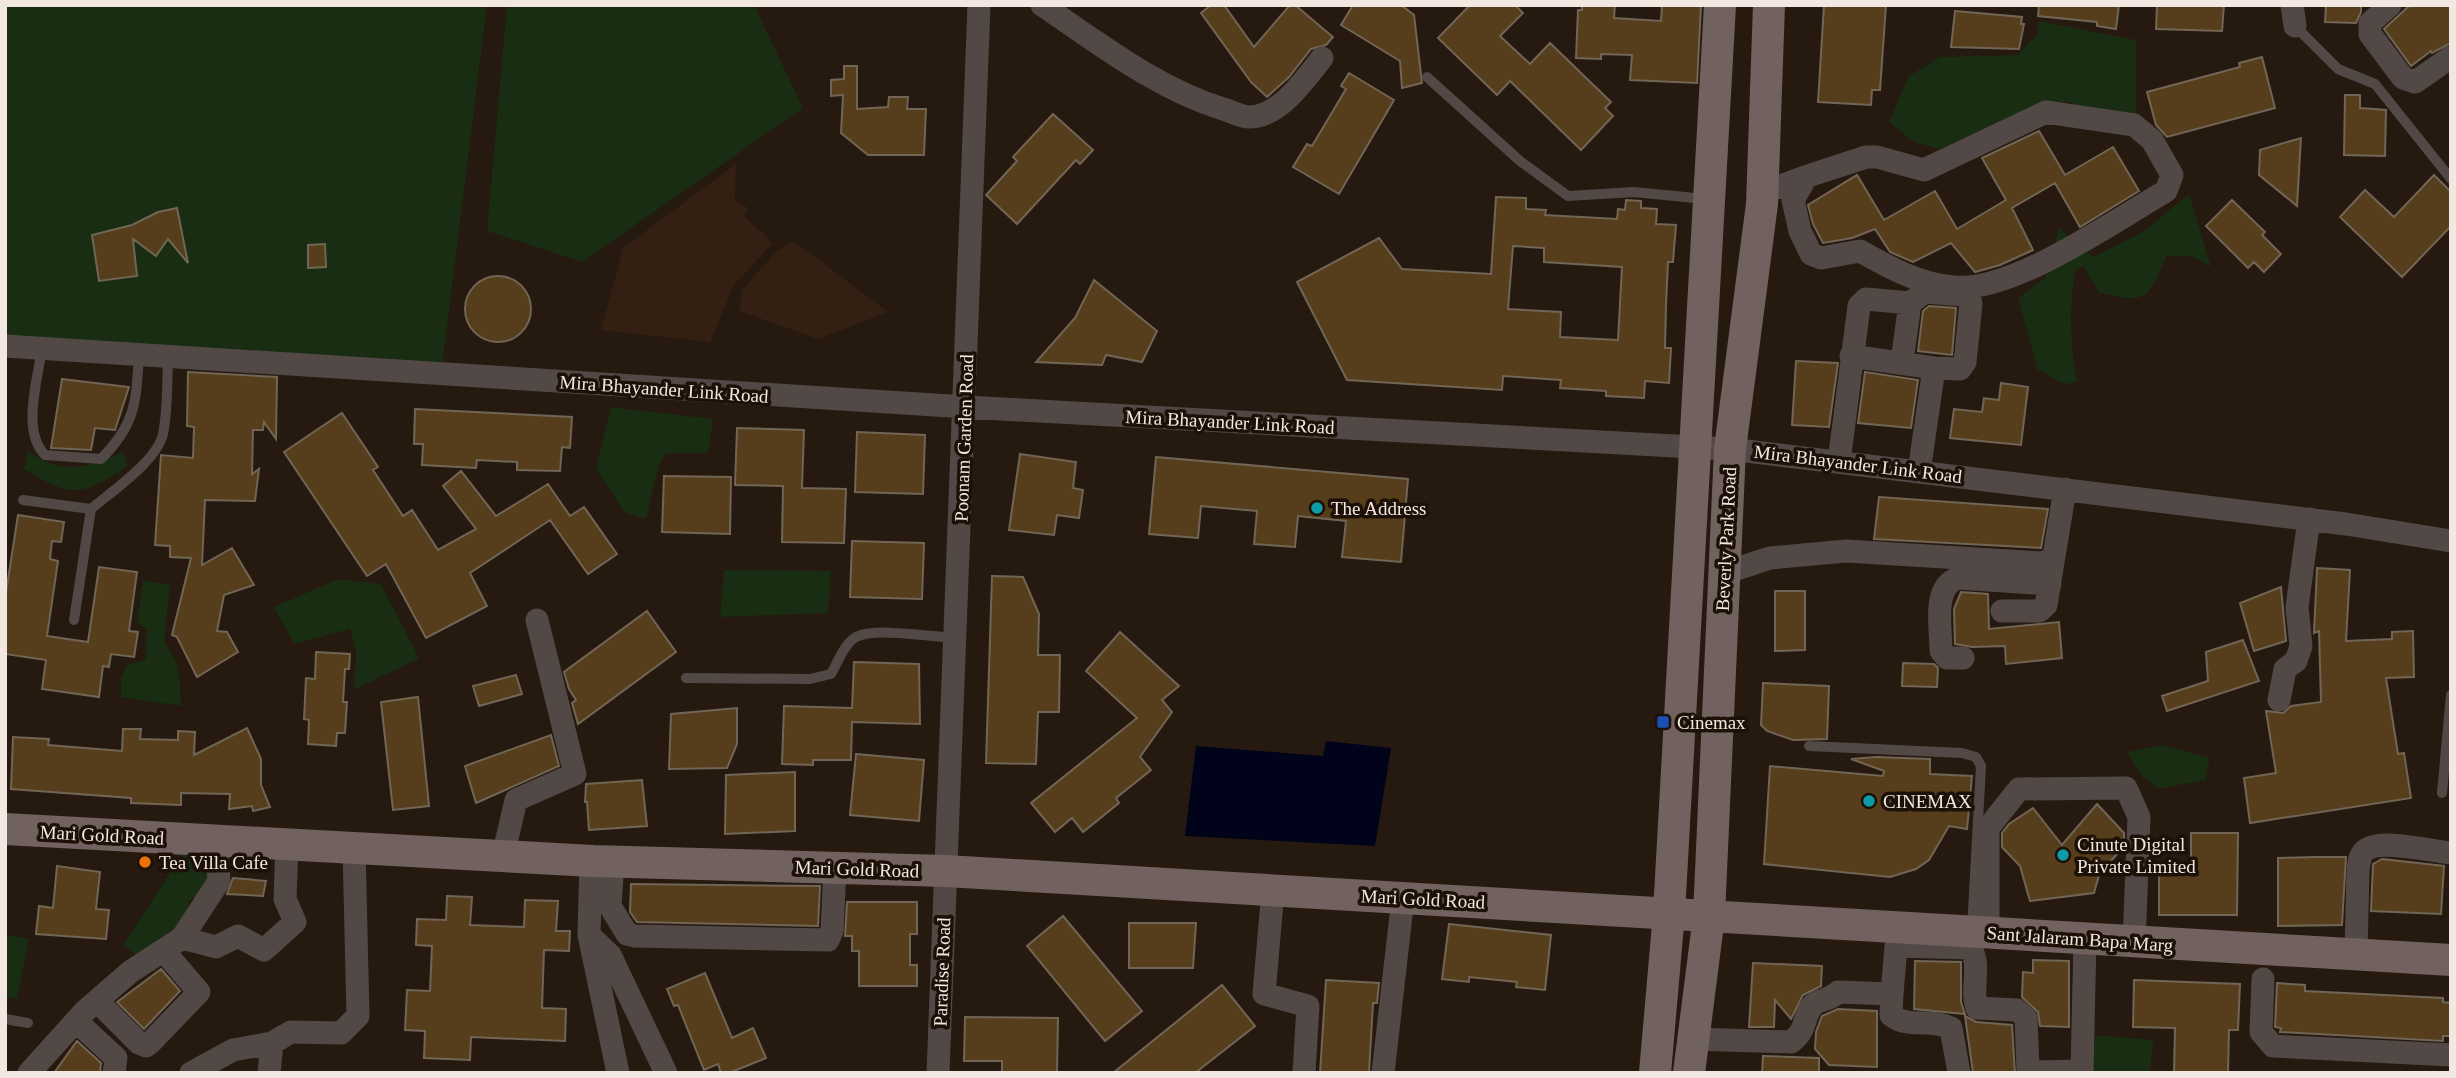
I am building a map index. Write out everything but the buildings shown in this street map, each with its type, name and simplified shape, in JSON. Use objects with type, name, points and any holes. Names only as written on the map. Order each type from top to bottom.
[{"type":"street","name":"Poonam Garden Road","points":[[946,871],[966,407],[979,5]]},
{"type":"street","points":[[1042,5],[1147,76],[1208,104],[1249,117],[1271,110],[1295,92],[1322,58]]},
{"type":"street","name":"Beverly Park Road","points":[[1656,1073],[1669,914],[1693,447],[1720,5]]},
{"type":"street","name":"Beverly Park Road","points":[[1689,1073],[1709,916],[1730,449],[1762,194],[1769,5]]},
{"type":"street","points":[[2390,5],[2370,23],[2370,34],[2403,78],[2415,82],[2451,57]]},
{"type":"street","points":[[1762,194],[1794,179],[1807,178],[1867,157],[1877,157],[1915,170],[1924,170],[2046,112],[2134,125],[2151,140],[2172,175],[2166,191],[2022,274],[1983,286],[1955,288],[1894,272],[1860,251],[1821,258],[1811,254],[1800,231],[1793,200],[1807,178]]},
{"type":"street","points":[[1839,462],[1851,356],[1859,306],[1866,299],[1910,303],[1924,292],[1965,295],[1970,303],[1965,362],[1960,369],[1851,356]]},
{"type":"street","points":[[1902,362],[1910,303]]},
{"type":"street","name":"Mira Bhayander Link Road","points":[[5,346],[966,407],[1730,449],[2309,519],[2451,541]]},
{"type":"street","points":[[1919,472],[1934,368]]},
{"type":"street","points":[[2002,611],[2039,611],[2046,605],[2049,573],[2065,489]]},
{"type":"street","points":[[2279,700],[2285,669],[2296,661],[2301,646],[2297,607],[2309,519]]},
{"type":"street","points":[[1724,573],[1770,558],[1846,551],[2041,564],[2049,573]]},
{"type":"street","points":[[1963,658],[1947,658],[1941,651],[1941,591],[1947,582],[1958,578],[2049,573]]},
{"type":"street","points":[[503,856],[516,800],[575,774],[537,620]]},
{"type":"street","points":[[1980,933],[1988,828],[2019,789],[2126,788],[2139,817],[2134,942]]},
{"type":"street","name":"Mari Gold Road","points":[[5,829],[602,861],[946,871],[1709,916]]},
{"type":"street","points":[[29,1073],[97,1001],[130,972],[172,944],[219,881],[216,841]]},
{"type":"street","points":[[172,944],[216,947],[238,936],[264,950],[295,922],[285,899],[287,844]]},
{"type":"street","points":[[2356,953],[2360,856],[2367,849],[2384,845],[2451,853]]},
{"type":"street","points":[[191,1073],[233,1050],[272,1043],[291,1032],[341,1033],[358,1016],[354,848]]},
{"type":"street","points":[[602,861],[610,906],[627,934],[635,936],[828,940],[832,931],[835,868]]},
{"type":"street","points":[[602,861],[590,935],[618,1073]]},
{"type":"street","name":"Paradise Road","points":[[938,1073],[946,871]]},
{"type":"street","points":[[1273,890],[1264,994],[1308,1006],[1304,1073]]},
{"type":"street","points":[[1383,1073],[1403,898]]},
{"type":"street","name":"Sant Jalaram Bapa Marg","points":[[1709,916],[1897,937],[1980,933],[2451,960]]},
{"type":"street","points":[[590,935],[610,955],[666,1073]]},
{"type":"street","points":[[1959,1073],[1951,1028],[1941,1023],[1900,1022],[1891,1015],[1897,937],[1970,948],[1975,954],[1974,999],[1977,1007],[1985,1010],[2017,1010],[2026,1018],[2028,1069],[2034,1072],[2078,1072],[2085,939]]},
{"type":"street","points":[[97,1001],[139,1043],[146,1046],[152,1042],[199,992],[172,944]]},
{"type":"street","points":[[2263,979],[2261,1032],[2273,1046],[2444,1057],[2451,1055]]},
{"type":"street","points":[[1693,1039],[1791,1042],[1802,1034],[1812,1006],[1817,1002],[1825,1002],[1838,992],[1892,994]]},
{"type":"street","points":[[76,1021],[116,1058],[114,1073]]},
{"type":"street","points":[[269,1073],[272,1043]]},
{"type":"lane","points":[[2294,15],[2338,69],[2375,84],[2451,179]]},
{"type":"lane","points":[[1427,76],[1520,161],[1568,196],[1634,192],[1709,199]]},
{"type":"lane","points":[[42,348],[32,430],[37,447],[45,455],[56,456],[101,459],[121,439],[135,399],[139,355]]},
{"type":"lane","points":[[74,620],[91,509],[137,470],[156,450],[163,436],[168,357]]},
{"type":"lane","points":[[23,500],[91,509]]},
{"type":"lane","points":[[686,678],[810,679],[831,674],[845,647],[857,636],[878,633],[956,638]]},
{"type":"lane","points":[[2442,793],[2451,695]]},
{"type":"lane","points":[[1809,746],[1962,753],[1976,757],[1981,766],[1980,933]]},
{"type":"lane","points":[[5,1019],[27,1023]]},
{"type":"shaded area","points":[[736,164],[735,200],[748,208],[744,216],[773,243],[734,285],[710,342],[601,330],[623,248]]},
{"type":"shaded area","points":[[794,241],[888,312],[818,339],[739,311],[742,290],[776,252]]},
{"type":"green space","points":[[5,5],[487,5],[441,375],[5,346]]},
{"type":"green space","points":[[507,5],[754,5],[803,108],[582,262],[487,231]]},
{"type":"green space","points":[[2038,21],[2136,40],[2136,115],[2095,114],[2070,102],[2039,104],[1939,149],[1914,142],[1889,122],[1909,76],[1940,57],[2018,55],[2037,35]]},
{"type":"green space","points":[[2189,194],[2211,267],[2191,256],[2167,256],[2150,290],[2144,295],[2129,298],[2100,293],[2083,266],[2075,272],[2071,313],[2077,382],[2065,384],[2038,370],[2018,298],[2045,278],[2059,228],[2093,257],[2144,231]]},
{"type":"green space","points":[[611,407],[713,419],[708,453],[666,453],[659,465],[646,519],[624,512],[596,468]]},
{"type":"green space","points":[[28,451],[40,459],[64,467],[87,465],[123,452],[127,466],[99,484],[76,490],[65,489],[24,469]]},
{"type":"green space","points":[[724,570],[831,571],[828,613],[720,617]]},
{"type":"green space","points":[[338,579],[381,584],[419,658],[354,690],[356,653],[350,629],[294,644],[274,607]]},
{"type":"green space","points":[[143,580],[170,585],[164,643],[177,665],[181,706],[121,697],[121,679],[127,665],[146,659],[147,630],[137,622]]},
{"type":"green space","points":[[2162,745],[2210,758],[2205,780],[2158,789],[2139,773],[2127,752]]},
{"type":"green space","points":[[183,853],[207,853],[214,861],[205,890],[190,901],[177,935],[139,957],[123,945]]},
{"type":"green space","points":[[5,935],[29,939],[17,999],[5,997]]},
{"type":"green space","points":[[2095,1035],[2153,1040],[2150,1073],[2092,1073]]},
{"type":"water","points":[[1326,741],[1391,748],[1375,846],[1185,836],[1196,746],[1323,756]]},
{"type":"place","name":"The Address","points":[[1317,508]]},
{"type":"place","name":"Cinemax","points":[[1663,722]]},
{"type":"place","name":"CINEMAX","points":[[1869,801]]},
{"type":"place","name":"Cinute Digital Private Limited","points":[[2063,855]]},
{"type":"place","name":"Tea Villa Cafe","points":[[145,862]]}]
